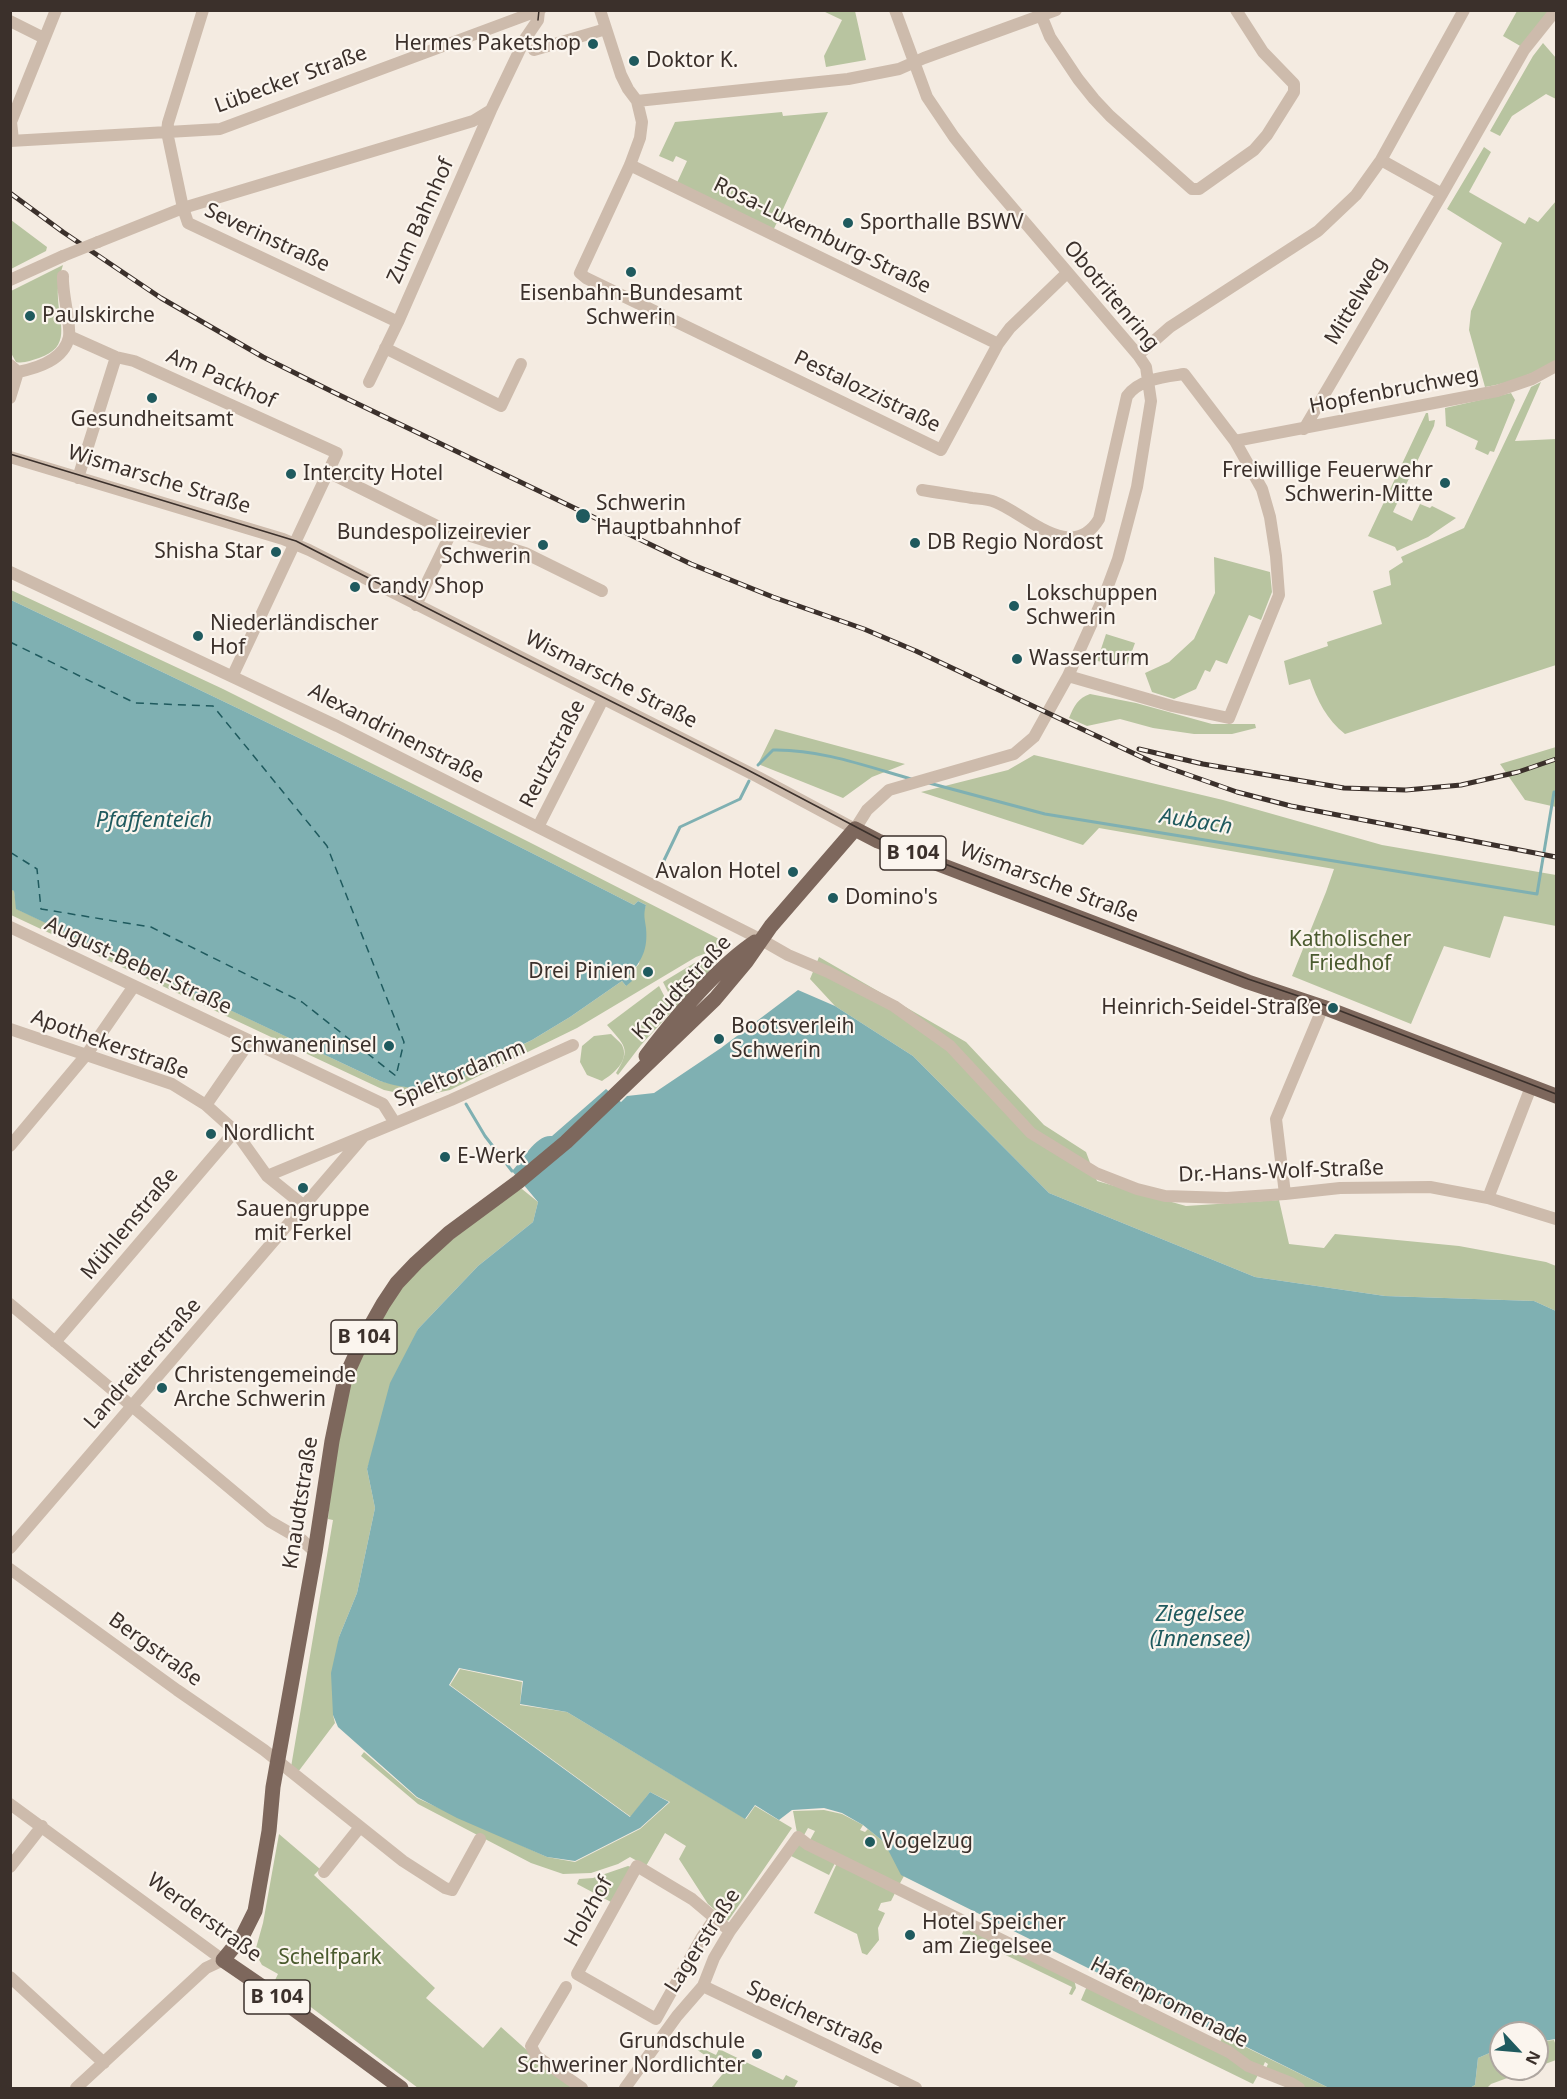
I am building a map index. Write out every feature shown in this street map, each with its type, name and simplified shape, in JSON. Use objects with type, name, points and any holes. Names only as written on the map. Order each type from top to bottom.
[{"type":"main road","name":"B 104","points":[[760,939],[855,829]]},
{"type":"main road","name":"Wismarsche Straße","points":[[855,829],[1082,919],[1557,1096]]},
{"type":"main road","name":"Knaudtstraße","points":[[223,1960],[242,1937],[255,1911],[332,1441],[345,1378],[361,1343],[397,1283],[416,1263],[449,1233],[518,1182],[566,1142],[715,999],[746,962],[760,939]]},
{"type":"main road","name":"Werderstraße","points":[[223,1960],[401,2088]]},
{"type":"street","points":[[12,141],[12,122],[56,10]]},
{"type":"street","name":"Severinstraße","points":[[203,10],[171,112],[167,132],[188,223],[398,321]]},
{"type":"street","points":[[600,10],[624,83],[637,101],[642,122],[630,165]]},
{"type":"street","name":"Obotritenring","points":[[855,829],[867,810],[889,789],[1014,754],[1034,737],[1068,676],[1105,594],[1137,487],[1151,401],[1146,368],[1138,355],[954,137],[927,96],[913,64],[895,10]]},
{"type":"street","points":[[637,101],[848,79],[899,69],[1039,13],[1056,10]]},
{"type":"street","points":[[1039,13],[1050,37],[1063,57],[1102,107],[1192,189],[1199,189],[1254,150],[1267,135],[1294,92],[1294,84],[1263,52],[1236,10]]},
{"type":"street","points":[[1138,355],[1170,327],[1318,231],[1356,195],[1381,160],[1464,10]]},
{"type":"street","name":"Mittelweg","points":[[1304,429],[1524,50],[1556,10]]},
{"type":"street","name":"Lübecker Straße","points":[[12,141],[220,129],[506,16],[540,11]]},
{"type":"street","name":"Zum Bahnhof","points":[[369,382],[491,110],[540,11]]},
{"type":"street","points":[[10,21],[44,38]]},
{"type":"street","points":[[534,50],[606,29]]},
{"type":"street","points":[[10,280],[183,208],[473,121],[491,110]]},
{"type":"street","points":[[1381,160],[1442,194]]},
{"type":"street","name":"Pestalozzistraße","points":[[630,165],[579,273],[941,450],[998,344],[1010,328],[1067,273]]},
{"type":"street","name":"Rosa-Luxemburg-Straße","points":[[630,165],[998,344]]},
{"type":"street","points":[[10,398],[14,369],[44,366],[63,348],[69,336],[63,276]]},
{"type":"street","name":"Am Packhof","points":[[69,336],[116,357],[134,362],[337,453],[328,472]]},
{"type":"street","points":[[385,348],[501,406],[521,364]]},
{"type":"street","points":[[78,478],[116,357]]},
{"type":"street","name":"Hopfenbruchweg","points":[[1235,441],[1497,392],[1532,379],[1557,366]]},
{"type":"street","points":[[922,490],[995,501],[1029,522],[1058,535],[1076,538],[1087,535],[1094,529],[1099,519],[1127,396],[1133,387],[1149,381],[1184,374],[1235,441],[1262,489],[1270,517],[1279,595],[1229,718],[1172,706],[1068,676]]},
{"type":"street","name":"Wismarsche Straße","points":[[10,457],[294,544],[759,777],[855,829]]},
{"type":"street","points":[[232,675],[328,472],[451,533],[461,533],[525,553],[602,591]]},
{"type":"street","points":[[416,605],[451,533]]},
{"type":"street","name":"Alexandrinenstraße","points":[[10,572],[232,675],[760,939]]},
{"type":"street","name":"Reutzstraße","points":[[537,827],[603,699]]},
{"type":"street","name":"August-Bebel-Straße","points":[[12,930],[383,1104],[395,1123]]},
{"type":"street","name":"Dr.-Hans-Wolf-Straße","points":[[760,939],[894,1006],[950,1046],[1031,1133],[1096,1173],[1137,1189],[1165,1196],[1227,1198],[1340,1188],[1430,1187],[1488,1198],[1557,1219]]},
{"type":"street","points":[[10,1146],[87,1054],[134,986]]},
{"type":"street","points":[[1285,1194],[1276,1119],[1323,1008]]},
{"type":"street","name":"Apothekerstraße","points":[[10,1029],[172,1084],[206,1105],[235,1131],[267,1176],[303,1205]]},
{"type":"street","points":[[206,1105],[250,1041]]},
{"type":"street","name":"Spieltordamm","points":[[267,1176],[363,1137],[573,1045]]},
{"type":"street","points":[[1488,1198],[1531,1087]]},
{"type":"street","name":"Mühlenstraße","points":[[55,1342],[235,1131]]},
{"type":"street","name":"Landreiterstraße","points":[[10,1548],[363,1137]]},
{"type":"street","points":[[10,1304],[269,1521],[302,1540],[315,1552]]},
{"type":"street","name":"Bergstraße","points":[[10,1569],[264,1750],[403,1861],[452,1890],[480,1839]]},
{"type":"street","name":"Werderstraße","points":[[10,1804],[223,1960]]},
{"type":"street","points":[[10,1867],[42,1827]]},
{"type":"street","points":[[324,1872],[360,1827]]},
{"type":"street","name":"Lagerstraße","points":[[625,2088],[677,2016],[703,1986],[714,1958],[730,1931],[795,1840]]},
{"type":"street","name":"Hafenpromenade","points":[[795,1840],[1229,2052],[1262,2073],[1299,2088]]},
{"type":"street","name":"Holzhof","points":[[714,1919],[656,2019],[577,1974],[637,1866],[692,1899],[730,1931]]},
{"type":"street","points":[[76,2088],[206,1968],[223,1960]]},
{"type":"street","points":[[10,1977],[104,2063]]},
{"type":"street","name":"Speicherstraße","points":[[703,1986],[912,2087]]},
{"type":"street","points":[[566,1987],[531,2046],[536,2056],[582,2088]]},
{"type":"green space","points":[[823,11],[855,11],[866,60],[826,67],[824,56],[842,20]]},
{"type":"green space","points":[[1517,11],[1553,11],[1522,47],[1503,36]]},
{"type":"green space","points":[[1543,43],[1556,58],[1556,99],[1546,94],[1512,116],[1500,136],[1490,131],[1533,56]]},
{"type":"green space","points":[[782,112],[783,116],[828,112],[772,233],[675,187],[687,161],[676,156],[673,162],[659,156],[675,122]]},
{"type":"green space","points":[[1484,147],[1491,152],[1469,192],[1525,224],[1529,217],[1538,222],[1556,201],[1556,361],[1522,377],[1485,387],[1469,330],[1471,311],[1502,243],[1447,209]]},
{"type":"green space","points":[[11,220],[47,247],[46,251],[11,269]]},
{"type":"green space","points":[[63,265],[58,290],[60,341],[56,348],[39,358],[16,362],[11,353],[11,291]]},
{"type":"green space","points":[[1541,382],[1515,441],[1556,439],[1556,665],[1345,734],[1323,709],[1310,679],[1289,685],[1284,661],[1328,646],[1327,642],[1382,624],[1373,591],[1391,585],[1389,571],[1403,562],[1401,557],[1464,528],[1531,387]]},
{"type":"green space","points":[[1511,393],[1515,400],[1494,452],[1490,451],[1488,455],[1475,449],[1478,441],[1446,426],[1445,408]]},
{"type":"green space","points":[[1428,413],[1429,421],[1435,420],[1434,426],[1393,512],[1412,521],[1420,504],[1430,508],[1432,506],[1456,518],[1428,537],[1397,551],[1395,547],[1368,536]]},
{"type":"green space","points":[[1214,557],[1270,572],[1272,592],[1261,620],[1249,615],[1227,664],[1216,660],[1210,672],[1205,670],[1196,689],[1174,699],[1152,692],[1145,673],[1169,662],[1194,639],[1215,593]]},
{"type":"green space","points":[[11,590],[223,689],[529,842],[721,940],[720,948],[696,957],[577,1028],[450,1090],[422,1096],[384,1090],[11,915],[11,889],[14,891],[17,909],[380,1081],[406,1087],[434,1088],[532,1040],[622,981],[626,986],[628,976],[639,964],[645,925],[642,916],[646,905],[638,901],[634,905],[324,750],[11,600]]},
{"type":"green space","points":[[1106,634],[1135,643],[1127,665],[1097,661]]},
{"type":"green space","points":[[1090,694],[1136,703],[1212,724],[1255,724],[1256,728],[1232,734],[1194,734],[1153,728],[1120,719],[1087,726],[1069,718],[1077,703]]},
{"type":"green space","points":[[775,729],[905,764],[872,777],[843,798],[758,764]]},
{"type":"green space","points":[[1556,747],[1556,807],[1525,800],[1500,764]]},
{"type":"green space","name":"Katholischer Friedhof","points":[[1034,755],[1223,800],[1382,845],[1556,875],[1556,926],[1504,916],[1490,958],[1444,946],[1411,1024],[1292,976],[1334,869],[1099,828],[1083,845],[921,792],[1008,770]]},
{"type":"green space","points":[[717,955],[719,960],[676,1008],[663,982],[696,962]]},
{"type":"green space","points":[[819,957],[966,1042],[1044,1125],[1086,1152],[1097,1181],[1186,1206],[1279,1200],[1289,1244],[1324,1248],[1335,1234],[1459,1246],[1546,1262],[1556,1266],[1556,1311],[1534,1301],[1385,1296],[1255,1277],[1049,1193],[913,1056],[835,1006],[810,979]]},
{"type":"green space","points":[[659,986],[672,1011],[618,1075],[616,1073],[624,1058],[624,1047],[607,1025]]},
{"type":"green space","points":[[611,1034],[622,1045],[624,1056],[615,1071],[602,1081],[587,1075],[580,1062],[582,1046],[594,1036]]},
{"type":"green space","points":[[522,1189],[538,1202],[533,1222],[478,1266],[418,1329],[367,1469],[375,1508],[357,1593],[339,1637],[333,1715],[335,1723],[298,1772],[291,1767],[333,1520],[328,1519],[331,1483],[350,1383],[374,1326],[417,1268],[510,1193]]},
{"type":"green space","points":[[460,1669],[522,1682],[520,1705],[567,1712],[746,1819],[755,1806],[792,1828],[728,1921],[708,1904],[679,1859],[686,1846],[665,1833],[646,1866],[630,1857],[618,1864],[591,1873],[563,1874],[531,1863],[418,1804],[361,1756],[364,1752],[417,1798],[547,1857],[575,1862],[640,1829],[670,1802],[650,1792],[631,1817],[450,1685]]},
{"type":"green space","points":[[824,1810],[842,1814],[863,1825],[860,1830],[865,1832],[868,1829],[884,1842],[904,1876],[899,1885],[810,1840],[815,1831],[808,1828],[803,1837],[797,1833],[793,1811]]},
{"type":"green space","name":"Schelfpark","points":[[279,1834],[320,1869],[314,1875],[435,1988],[426,1998],[483,2048],[501,2027],[550,2071],[571,2086],[569,2088],[418,2088],[275,1980],[278,1974],[262,1965],[256,1948],[263,1923]]},
{"type":"green space","points":[[800,1843],[836,1861],[829,1875],[791,1856]]},
{"type":"green space","points":[[838,1861],[896,1891],[891,1901],[881,1903],[878,1910],[885,1913],[878,1928],[879,1940],[867,1955],[862,1953],[857,1934],[814,1913]]},
{"type":"green space","points":[[631,1867],[611,1902],[577,1884],[579,1879],[593,1878]]},
{"type":"green space","points":[[966,1925],[1074,1979],[1076,1988],[1072,1995],[1069,1994],[1072,1987],[962,1934]]},
{"type":"green space","points":[[1087,1986],[1238,2062],[1258,2075],[1253,2084],[1081,2000]]},
{"type":"green space","points":[[1223,2036],[1329,2088],[1304,2088],[1265,2070],[1268,2064],[1265,2062],[1262,2069],[1219,2044]]},
{"type":"green space","points":[[1554,2040],[1556,2060],[1549,2063],[1549,2041]]},
{"type":"green space","points":[[697,2046],[716,2055],[719,2049],[783,2080],[786,2075],[798,2081],[794,2088],[711,2088],[726,2070],[696,2049]]},
{"type":"green space","points":[[1489,2053],[1489,2081],[1499,2081],[1487,2088],[1470,2088],[1475,2085],[1478,2058]]},
{"type":"water","name":"Pfaffenteich","points":[[11,600],[324,750],[634,905],[638,901],[646,905],[645,948],[637,965],[628,976],[632,981],[626,986],[622,981],[532,1040],[465,1072],[465,1078],[455,1083],[445,1086],[412,1088],[380,1081],[16,909],[14,891],[10,889]]},
{"type":"water","name":"Ziegelsee (Innensee)","points":[[798,990],[835,1006],[913,1056],[1049,1193],[1255,1277],[1385,1296],[1534,1301],[1556,1311],[1556,2039],[1549,2040],[1549,2021],[1489,2021],[1489,2053],[1478,2058],[1475,2085],[1470,2088],[1329,2088],[901,1875],[884,1842],[863,1825],[842,1813],[824,1808],[792,1810],[779,1820],[755,1805],[745,1819],[567,1712],[520,1704],[523,1681],[459,1668],[449,1685],[630,1817],[650,1792],[669,1802],[640,1828],[575,1861],[547,1857],[457,1818],[417,1797],[338,1727],[333,1715],[331,1673],[339,1637],[357,1593],[375,1508],[367,1469],[390,1383],[418,1329],[478,1266],[533,1222],[538,1202],[512,1171],[535,1143],[546,1136],[552,1136],[606,1089],[621,1102],[627,1096],[654,1093],[721,1048]]},
{"type":"waterway","name":"Aubach","points":[[758,765],[773,750],[790,750],[842,759],[911,779]]},
{"type":"waterway","name":"Aubach","points":[[657,875],[680,827],[740,799],[749,781]]},
{"type":"waterway","name":"Aubach","points":[[929,783],[1045,814],[1537,894],[1554,792],[1556,792]]},
{"type":"waterway","points":[[466,1104],[485,1136],[512,1171]]},
{"type":"ferry route","points":[[10,642],[135,703],[213,706],[327,846],[404,1042],[396,1076],[302,1002],[151,927],[41,909],[37,869],[10,852]]},
{"type":"tram line","points":[[538,20],[539,10]]},
{"type":"tram line","points":[[10,454],[296,541],[879,839],[1248,979],[1325,1005],[1556,1094]]},
{"type":"railway","points":[[10,193],[161,298],[263,357],[333,392],[691,564],[916,651],[1152,762],[1237,792],[1291,806],[1556,857]]},
{"type":"railway","points":[[1139,749],[1203,764],[1344,788],[1406,790],[1461,785],[1518,772],[1556,759]]},
{"type":"place","name":"Hermes Paketshop","points":[[593,44]]},
{"type":"place","name":"Doktor K.","points":[[634,61]]},
{"type":"place","name":"Sporthalle BSWV","points":[[848,223]]},
{"type":"place","name":"Eisenbahn-Bundesamt Schwerin","points":[[631,272]]},
{"type":"place","name":"Paulskirche","points":[[30,316]]},
{"type":"place","name":"Gesundheitsamt","points":[[152,398]]},
{"type":"place","name":"Intercity Hotel","points":[[291,474]]},
{"type":"place","name":"Freiwillige Feuerwehr Schwerin-Mitte","points":[[1445,483]]},
{"type":"place","name":"Schwerin Hauptbahnhof","points":[[583,516]]},
{"type":"place","name":"DB Regio Nordost","points":[[915,543]]},
{"type":"place","name":"Bundespolizeirevier Schwerin","points":[[543,545]]},
{"type":"place","name":"Shisha Star","points":[[276,552]]},
{"type":"place","name":"Candy Shop","points":[[355,587]]},
{"type":"place","name":"Lokschuppen Schwerin","points":[[1014,606]]},
{"type":"place","name":"Niederländischer Hof","points":[[198,636]]},
{"type":"place","name":"Wasserturm","points":[[1017,659]]},
{"type":"place","name":"Avalon Hotel","points":[[793,872]]},
{"type":"place","name":"Domino's","points":[[833,898]]},
{"type":"place","name":"Drei Pinien","points":[[648,972]]},
{"type":"place","name":"Heinrich-Seidel-Straße","points":[[1333,1008]]},
{"type":"place","name":"Bootsverleih Schwerin","points":[[719,1039]]},
{"type":"place","name":"Schwaneninsel","points":[[389,1046]]},
{"type":"place","name":"Nordlicht","points":[[211,1134]]},
{"type":"place","name":"E-Werk","points":[[445,1157]]},
{"type":"place","name":"Sauengruppe mit Ferkel","points":[[303,1188]]},
{"type":"place","name":"Christengemeinde Arche Schwerin","points":[[162,1388]]},
{"type":"place","name":"Vogelzug","points":[[870,1842]]},
{"type":"place","name":"Hotel Speicher am Ziegelsee","points":[[910,1935]]},
{"type":"place","name":"Grundschule Schweriner Nordlichter","points":[[757,2054]]}]
